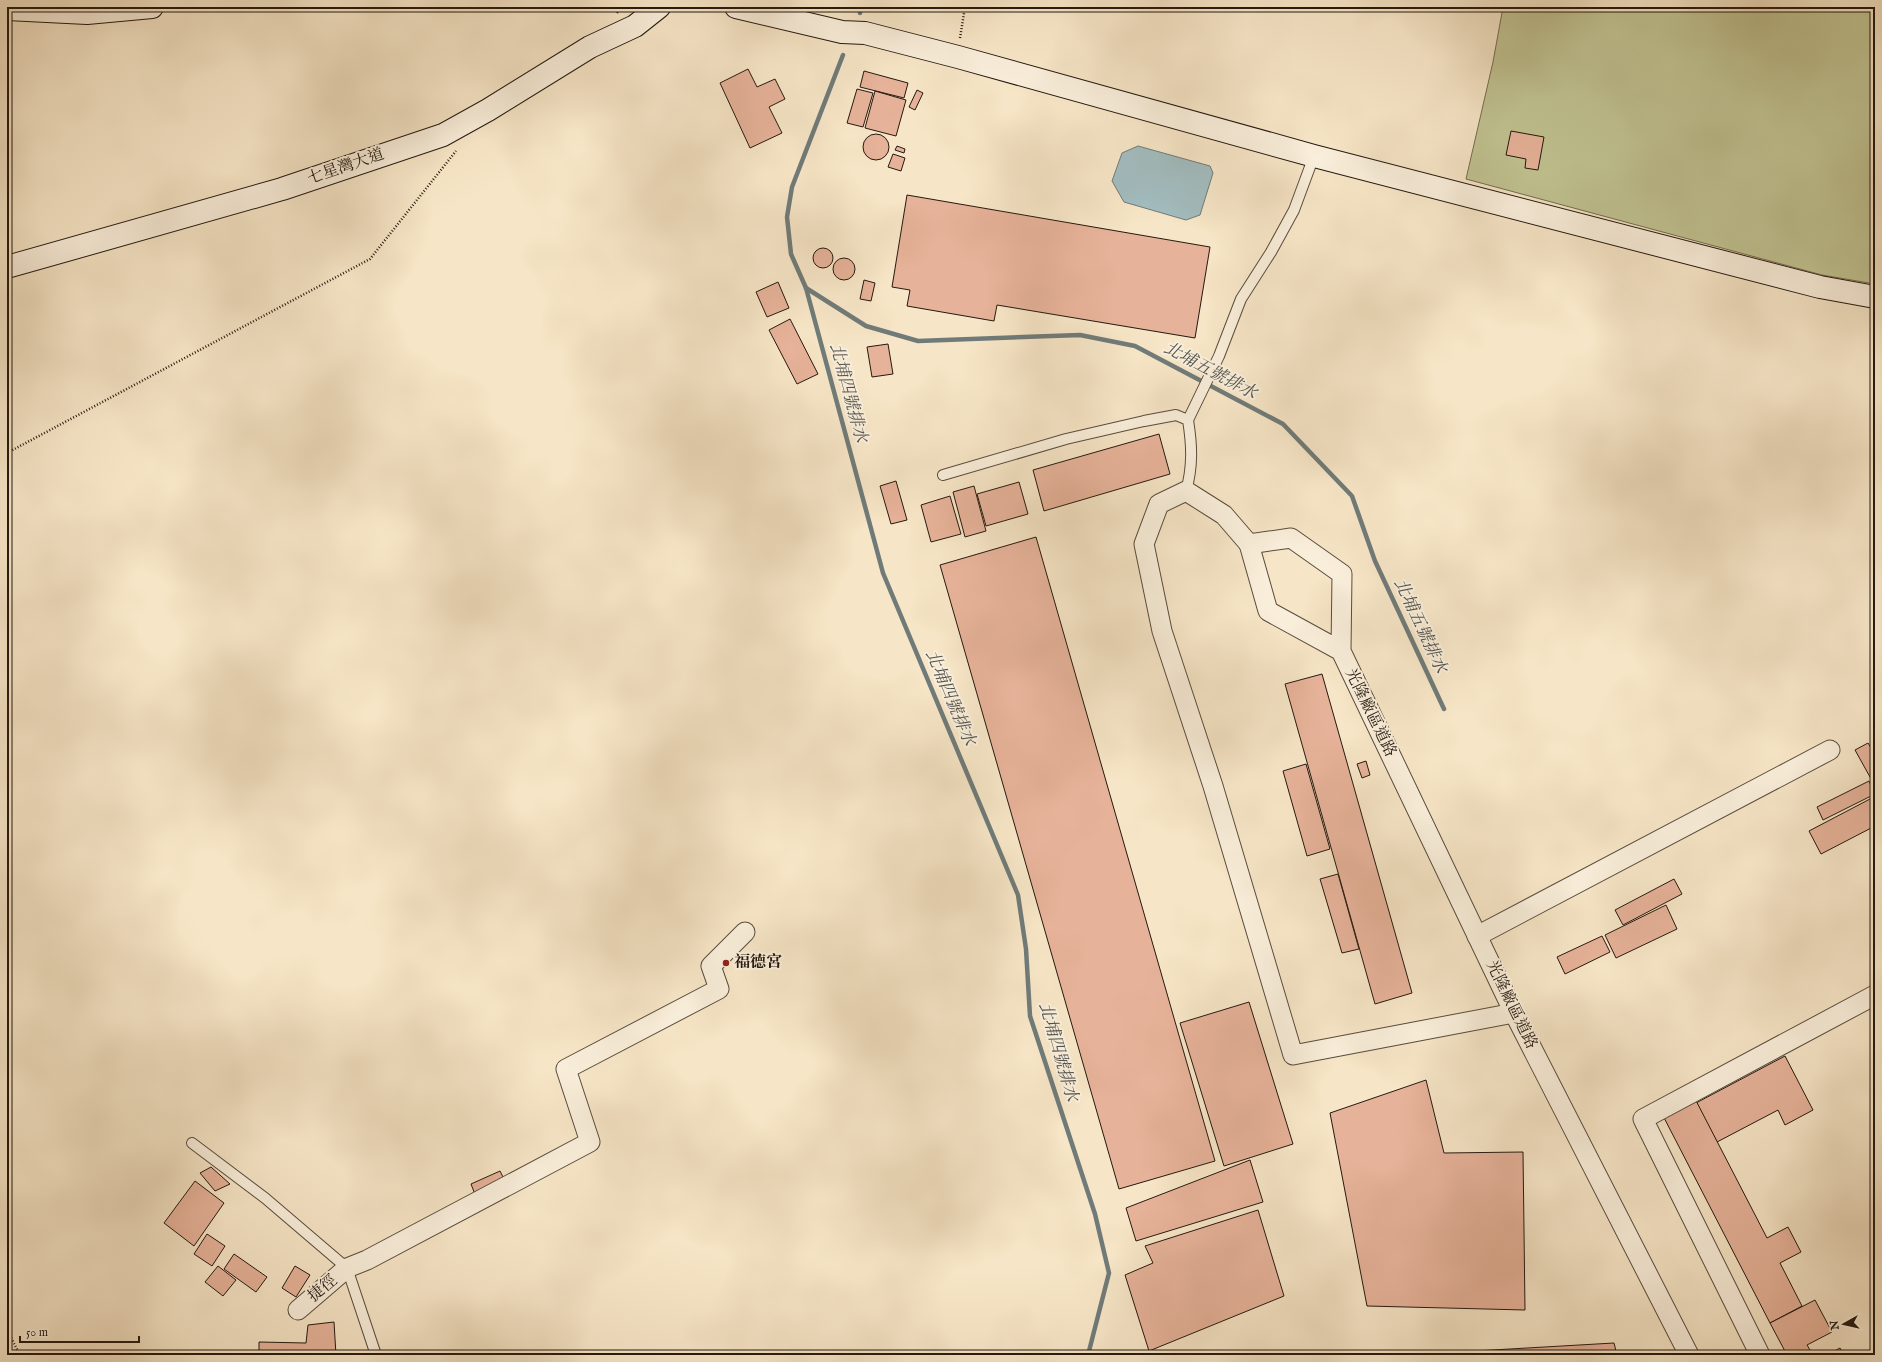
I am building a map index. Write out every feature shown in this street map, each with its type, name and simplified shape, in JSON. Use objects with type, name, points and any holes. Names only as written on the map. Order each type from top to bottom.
[{"type":"street","points":[[7,8],[87,13],[152,7]]},
{"type":"street","name":"七星灣大道","points":[[7,267],[282,189],[443,135],[488,110],[590,47],[635,26],[659,7]]},
{"type":"street","points":[[736,7],[842,32],[865,33],[958,57],[1314,156],[1820,287],[1875,297]]},
{"type":"street","points":[[1249,544],[1224,515],[1186,490],[1159,504],[1144,544],[1162,631],[1213,786],[1293,1055],[1514,1013]]},
{"type":"street","name":"光隆廠區道路","points":[[1341,651],[1268,611],[1249,544],[1291,538],[1342,574],[1341,651],[1514,1013],[1689,1355]]},
{"type":"street","points":[[1477,936],[1830,750]]},
{"type":"street","name":"捷徑","points":[[298,1310],[347,1268],[367,1260],[590,1142],[566,1069],[719,989],[711,966],[745,932]]},
{"type":"street","points":[[1760,1355],[1643,1119],[1875,995]]},
{"type":"lane","points":[[1186,490],[1192,470],[1191,437],[1188,420],[1219,356],[1241,299],[1271,252],[1294,210],[1314,156]]},
{"type":"lane","points":[[943,475],[1066,439],[1137,423],[1176,416],[1188,420]]},
{"type":"lane","points":[[192,1143],[265,1198],[347,1268],[376,1355]]},
{"type":"path","points":[[612,18],[622,7]]},
{"type":"path","points":[[958,57],[965,7]]},
{"type":"path","points":[[7,453],[370,259],[458,147]]},
{"type":"path","points":[[7,1330],[20,1355]]},
{"type":"green space","points":[[1503,7],[1875,7],[1875,284],[1822,275],[1466,179],[1493,62]]},
{"type":"water","points":[[1138,146],[1210,166],[1213,173],[1200,215],[1186,220],[1124,202],[1112,181],[1122,153]]},
{"type":"building","points":[[748,69],[757,87],[775,79],[785,99],[769,107],[782,133],[750,148],[720,83]]},
{"type":"building","points":[[864,71],[908,83],[904,98],[860,87]]},
{"type":"building","points":[[857,89],[873,93],[863,127],[847,123]]},
{"type":"building","points":[[917,90],[923,93],[915,110],[909,107]]},
{"type":"building","points":[[875,91],[906,100],[896,136],[865,128]]},
{"type":"building","points":[[1511,131],[1544,137],[1538,170],[1525,168],[1526,159],[1506,155]]},
{"type":"building","points":[[876,134],[885,138],[889,147],[885,156],[876,160],[867,156],[863,147],[867,138]]},
{"type":"building","points":[[897,146],[905,149],[904,153],[895,150]]},
{"type":"building","points":[[893,154],[905,158],[901,171],[888,167]]},
{"type":"building","points":[[907,195],[1210,247],[1195,338],[997,305],[994,321],[907,306],[910,290],[892,287]]},
{"type":"building","points":[[823,248],[830,251],[833,258],[830,265],[823,268],[816,265],[813,258],[816,251]]},
{"type":"building","points":[[844,258],[852,261],[855,269],[852,277],[844,280],[836,277],[833,269],[836,261]]},
{"type":"building","points":[[864,280],[875,283],[871,301],[860,299]]},
{"type":"building","points":[[778,282],[789,308],[767,317],[756,292]]},
{"type":"building","points":[[790,319],[818,374],[797,384],[769,330]]},
{"type":"building","points":[[888,344],[893,374],[872,377],[867,347]]},
{"type":"building","points":[[1159,434],[1170,474],[1044,511],[1033,470]]},
{"type":"building","points":[[896,481],[907,520],[891,524],[880,486]]},
{"type":"building","points":[[1019,482],[1028,514],[986,526],[977,494]]},
{"type":"building","points":[[974,486],[986,531],[965,537],[953,492]]},
{"type":"building","points":[[950,496],[961,534],[931,542],[921,505]]},
{"type":"building","points":[[1036,537],[1215,1161],[1119,1189],[940,565]]},
{"type":"building","points":[[1322,674],[1412,993],[1375,1004],[1285,684]]},
{"type":"building","points":[[1868,743],[1875,754],[1875,786],[1855,750]]},
{"type":"building","points":[[1366,761],[1370,775],[1362,778],[1357,764]]},
{"type":"building","points":[[1306,764],[1330,849],[1307,856],[1283,771]]},
{"type":"building","points":[[1869,781],[1875,794],[1823,820],[1817,807]]},
{"type":"building","points":[[1870,799],[1875,808],[1875,826],[1821,854],[1809,831]]},
{"type":"building","points":[[1338,874],[1359,949],[1342,953],[1320,879]]},
{"type":"building","points":[[1674,879],[1682,894],[1623,925],[1615,910]]},
{"type":"building","points":[[1666,905],[1677,929],[1616,958],[1605,935]]},
{"type":"building","points":[[1602,936],[1610,952],[1565,974],[1557,957]]},
{"type":"building","points":[[1249,1002],[1293,1144],[1224,1166],[1180,1023]]},
{"type":"building","points":[[1785,1056],[1813,1110],[1785,1125],[1778,1110],[1717,1142],[1696,1103]]},
{"type":"building","points":[[1426,1080],[1444,1153],[1523,1152],[1525,1310],[1367,1306],[1330,1113]]},
{"type":"building","points":[[1691,1091],[1767,1238],[1788,1227],[1801,1252],[1780,1263],[1802,1306],[1770,1323],[1659,1108]]},
{"type":"building","points":[[1250,1160],[1263,1202],[1136,1241],[1126,1208]]},
{"type":"building","points":[[211,1167],[230,1184],[215,1191],[200,1173]]},
{"type":"building","points":[[500,1171],[506,1183],[476,1197],[471,1184]]},
{"type":"building","points":[[195,1181],[224,1203],[194,1246],[164,1223]]},
{"type":"building","points":[[1258,1210],[1284,1296],[1149,1351],[1125,1275],[1153,1263],[1145,1246]]},
{"type":"building","points":[[207,1234],[225,1246],[212,1266],[194,1254]]},
{"type":"building","points":[[234,1254],[267,1277],[256,1292],[224,1269]]},
{"type":"building","points":[[218,1266],[236,1280],[223,1296],[205,1282]]},
{"type":"building","points":[[295,1266],[310,1275],[296,1297],[282,1288]]},
{"type":"building","points":[[1815,1300],[1832,1332],[1807,1345],[1813,1355],[1787,1355],[1770,1323]]},
{"type":"building","points":[[334,1322],[336,1355],[259,1355],[259,1342],[306,1343],[308,1325]]},
{"type":"building","points":[[1614,1343],[1617,1355],[1475,1355],[1475,1351]]},
{"type":"building","points":[[1840,1348],[1844,1355],[1827,1355]]},
{"type":"waterway","name":"北埔四號排水","points":[[860,7],[860,13]]},
{"type":"waterway","name":"北埔四號排水","points":[[843,55],[792,187],[787,217],[791,254],[806,288],[883,573],[1018,895],[1026,949],[1030,1016],[1095,1214],[1109,1273],[1088,1355]]},
{"type":"waterway","name":"北埔五號排水","points":[[806,288],[866,326],[918,341],[1080,335],[1135,346],[1283,424],[1352,496],[1375,561],[1444,709]]},
{"type":"place","name":"福德宮","points":[[726,963]]}]
